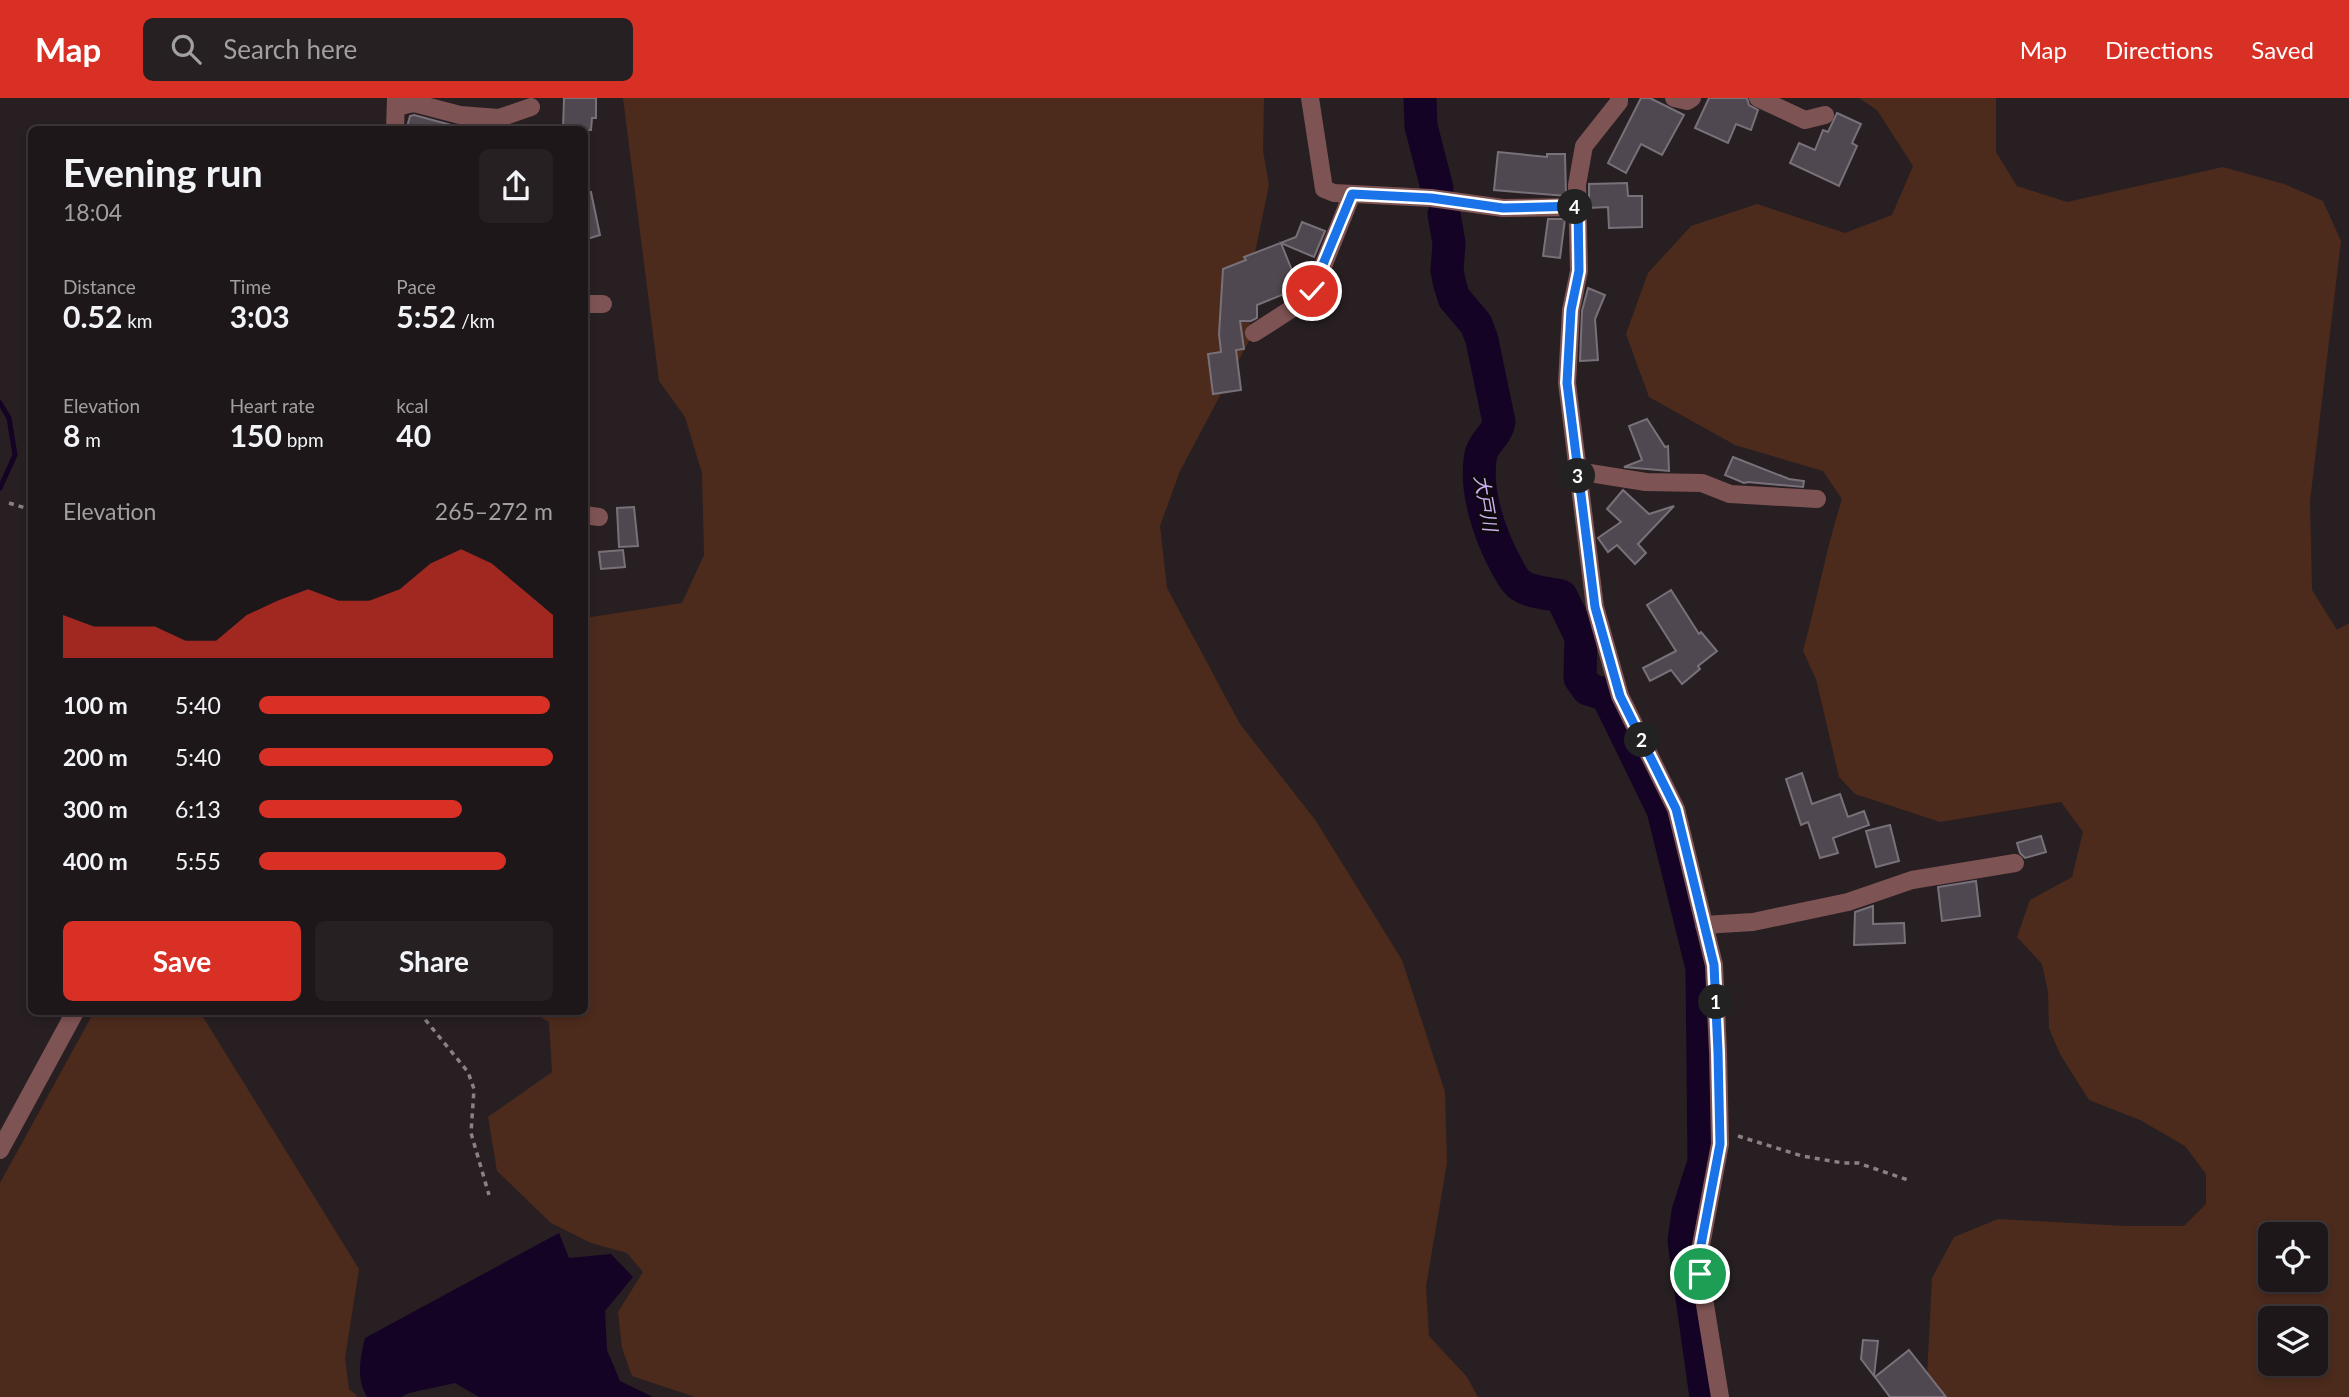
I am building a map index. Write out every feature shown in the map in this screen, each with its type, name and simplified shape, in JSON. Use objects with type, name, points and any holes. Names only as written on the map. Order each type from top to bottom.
[{"type":"street","points":[[1310,98],[1325,189],[1335,193],[1431,198],[1503,208],[1578,206]]},
{"type":"street","points":[[1619,98],[1619,103],[1584,146],[1577,185],[1579,271],[1571,310],[1567,383],[1595,607],[1620,696],[1676,809],[1714,965],[1720,1144],[1701,1245],[1700,1274],[1720,1397]]},
{"type":"street","points":[[1674,98],[1687,101],[1692,98]]},
{"type":"street","points":[[1758,98],[1805,120],[1825,115]]},
{"type":"street","points":[[397,126],[404,101],[460,115],[499,118],[531,107]]},
{"type":"street","points":[[1254,333],[1312,291],[1352,194]]},
{"type":"street","points":[[588,304],[603,304]]},
{"type":"street","points":[[1577,471],[1646,482],[1702,483],[1730,494],[1817,499]]},
{"type":"street","points":[[1704,925],[1766,919],[1848,902],[1912,880],[2015,863]]},
{"type":"street","points":[[0,1150],[73,1015]]},
{"type":"path","points":[[9,503],[28,509]]},
{"type":"path","points":[[421,1015],[468,1072],[474,1089],[471,1133],[489,1195]]},
{"type":"path","points":[[1719,1123],[1742,1139],[1802,1156],[1858,1163],[1908,1180]]},
{"type":"shaded area","points":[[623,98],[1264,98],[1263,151],[1269,185],[1252,267],[1249,341],[1180,471],[1160,526],[1167,588],[1240,724],[1316,821],[1402,960],[1445,1092],[1447,1163],[1426,1286],[1429,1336],[1467,1377],[1478,1397],[695,1397],[632,1376],[622,1348],[618,1312],[643,1272],[627,1253],[591,1243],[551,1223],[497,1171],[488,1117],[552,1072],[549,1022],[536,1015],[588,1015],[588,618],[682,603],[704,555],[702,473],[685,417],[659,381]]},
{"type":"shaded area","points":[[1859,98],[1996,98],[1996,152],[2017,186],[2067,202],[2223,167],[2284,184],[2323,201],[2341,241],[2310,501],[2312,590],[2337,630],[2349,623],[2349,1397],[1926,1397],[1932,1278],[1954,1237],[1998,1219],[2125,1226],[2184,1226],[2206,1204],[2206,1174],[2185,1146],[2140,1120],[2089,1100],[2060,1054],[2049,1028],[2048,992],[2042,964],[2017,937],[2030,900],[2072,877],[2083,832],[2061,802],[1940,822],[1855,794],[1839,777],[1816,679],[1803,651],[1842,499],[1823,471],[1735,445],[1649,397],[1626,334],[1648,273],[1691,226],[1757,204],[1845,233],[1892,215],[1913,166],[1877,110]]},
{"type":"shaded area","points":[[92,1015],[202,1015],[359,1269],[345,1358],[349,1389],[358,1397],[0,1397],[0,1183]]},
{"type":"shaded area","points":[[559,1233],[569,1258],[611,1254],[633,1277],[605,1311],[607,1350],[620,1381],[653,1397],[479,1397],[455,1383],[401,1397],[367,1397],[360,1375],[365,1338]]},
{"type":"building","points":[[564,98],[596,98],[596,118],[592,118],[591,130],[588,130],[588,126],[563,126]]},
{"type":"building","points":[[1641,98],[1650,98],[1684,115],[1662,155],[1641,144],[1626,173],[1608,163]]},
{"type":"building","points":[[1709,98],[1747,98],[1749,105],[1758,110],[1751,130],[1736,124],[1728,143],[1695,128]]},
{"type":"building","points":[[1837,113],[1861,124],[1852,143],[1857,146],[1839,186],[1790,163],[1799,143],[1815,150],[1823,130],[1828,132]]},
{"type":"building","points":[[414,115],[455,126],[407,126],[410,116]]},
{"type":"building","points":[[1498,152],[1547,157],[1547,154],[1565,154],[1566,196],[1494,190]]},
{"type":"building","points":[[1627,183],[1628,196],[1642,196],[1642,227],[1609,228],[1608,207],[1589,208],[1589,184]]},
{"type":"building","points":[[588,192],[591,192],[600,235],[588,239]]},
{"type":"building","points":[[1548,219],[1565,219],[1560,258],[1543,256]]},
{"type":"building","points":[[1302,222],[1325,231],[1314,257],[1281,243],[1299,288],[1257,305],[1257,318],[1240,321],[1244,349],[1236,350],[1241,390],[1213,394],[1208,354],[1221,352],[1219,334],[1223,269],[1246,260],[1244,257],[1296,237]]},
{"type":"building","points":[[1588,288],[1605,295],[1595,319],[1598,360],[1580,361],[1582,311]]},
{"type":"building","points":[[1647,419],[1665,447],[1668,446],[1669,471],[1624,467],[1642,460],[1629,426]]},
{"type":"building","points":[[1733,457],[1789,479],[1804,481],[1803,487],[1744,483],[1725,475]]},
{"type":"building","points":[[1623,490],[1649,514],[1674,506],[1638,544],[1646,553],[1635,564],[1617,545],[1608,552],[1598,538],[1621,522],[1607,509]]},
{"type":"building","points":[[634,507],[638,546],[619,547],[617,508]]},
{"type":"building","points":[[623,550],[625,567],[601,569],[599,552]]},
{"type":"building","points":[[1671,590],[1699,634],[1701,632],[1717,651],[1698,666],[1700,669],[1682,684],[1671,670],[1650,681],[1643,668],[1676,651],[1647,605]]},
{"type":"building","points":[[1802,773],[1812,804],[1840,794],[1848,817],[1864,811],[1869,825],[1833,838],[1838,853],[1820,858],[1808,822],[1801,825],[1786,779]]},
{"type":"building","points":[[1890,825],[1899,861],[1876,867],[1866,831]]},
{"type":"building","points":[[2041,836],[2046,852],[2025,858],[2017,843]]},
{"type":"building","points":[[1976,881],[1980,916],[1942,921],[1938,887]]},
{"type":"building","points":[[1873,906],[1873,924],[1904,923],[1905,943],[1854,945],[1855,912]]},
{"type":"building","points":[[1863,1340],[1878,1341],[1874,1376],[1861,1359]]},
{"type":"building","points":[[1909,1350],[1946,1397],[1890,1397],[1875,1377]]},
{"type":"waterway","name":"大戸川","points":[[1420,98],[1421,126],[1437,188]]},
{"type":"waterway","name":"大戸川","points":[[1444,214],[1449,243],[1447,271],[1450,285],[1454,298],[1476,324],[1482,340],[1499,422],[1481,454],[1479,467],[1484,510],[1499,551],[1515,580],[1529,590],[1561,596],[1581,637],[1580,678],[1588,689],[1607,695],[1663,810],[1702,968],[1704,1162],[1688,1212],[1684,1241],[1706,1397]]},
{"type":"waterway","points":[[0,403],[9,418],[15,455],[0,488]]},
{"type":"route","points":[[1312,291],[1352,194],[1431,198],[1503,208],[1578,206],[1579,271],[1571,310],[1567,383],[1595,607],[1620,696],[1676,809],[1714,965],[1720,1144],[1701,1245],[1700,1274]]}]
